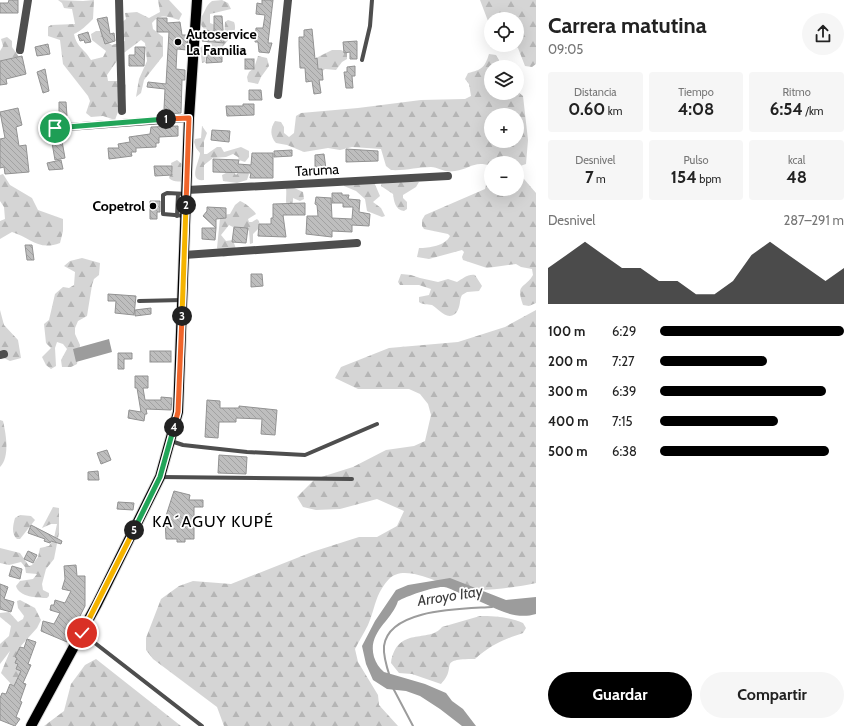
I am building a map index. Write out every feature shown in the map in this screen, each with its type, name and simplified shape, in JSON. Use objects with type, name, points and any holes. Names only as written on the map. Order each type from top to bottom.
[{"type":"main road","points":[[31,726],[82,633],[160,477],[178,412],[184,255],[182,216],[197,0]]},
{"type":"street","points":[[20,50],[28,0]]},
{"type":"street","points":[[119,0],[122,112]]},
{"type":"street","points":[[278,95],[288,0]]},
{"type":"street","points":[[55,128],[189,118]]},
{"type":"street","name":"Taruma","points":[[184,192],[448,176]]},
{"type":"street","points":[[184,255],[358,243]]},
{"type":"lane","points":[[362,60],[370,26],[372,0]]},
{"type":"lane","points":[[182,216],[163,214],[163,195],[166,193],[184,192]]},
{"type":"lane","points":[[139,301],[183,300]]},
{"type":"lane","points":[[171,441],[183,445],[247,452],[305,455],[377,424]]},
{"type":"lane","points":[[160,477],[352,479]]},
{"type":"lane","points":[[82,633],[202,726]]},
{"type":"green space","points":[[58,0],[94,0],[93,19],[82,30],[74,34],[75,39],[91,60],[103,57],[106,51],[92,40],[91,34],[96,31],[102,31],[107,42],[112,45],[125,41],[121,23],[126,19],[125,13],[137,12],[149,18],[160,12],[158,0],[169,0],[182,14],[179,20],[162,17],[158,18],[152,23],[153,29],[163,37],[163,56],[144,80],[141,93],[136,97],[139,79],[147,61],[145,43],[141,40],[121,55],[107,75],[108,81],[121,81],[126,85],[124,104],[119,109],[115,120],[103,116],[91,117],[86,113],[90,101],[88,96],[63,64],[60,40],[48,36],[48,27],[51,25],[75,24],[72,9],[64,8],[62,3]]},
{"type":"green space","points":[[222,0],[228,3],[231,9],[210,14],[210,23],[215,25],[214,33],[206,30],[202,27],[200,19],[206,7],[212,1]]},
{"type":"green space","points":[[480,0],[536,0],[536,64],[532,67],[525,66],[524,60],[520,52],[524,52],[524,12],[485,12]]},
{"type":"green space","points":[[228,20],[234,22],[235,29],[233,35],[218,52],[213,50],[206,56],[205,62],[202,63],[200,48],[208,42],[218,43],[224,40],[225,22]]},
{"type":"green space","points":[[7,37],[12,41],[12,47],[19,57],[0,66],[0,51],[3,46],[1,39]]},
{"type":"green space","points":[[332,50],[341,50],[347,53],[347,59],[342,62],[336,70],[325,69],[320,73],[312,60]]},
{"type":"green space","points":[[489,54],[496,55],[499,60],[487,60]]},
{"type":"green space","points":[[258,56],[267,58],[269,66],[258,84],[248,82],[247,77],[249,72],[254,68]]},
{"type":"green space","points":[[484,65],[484,100],[523,100],[528,140],[526,164],[524,165],[524,156],[484,156],[484,164],[476,164],[460,170],[444,171],[431,167],[391,170],[386,166],[381,149],[352,147],[340,150],[328,148],[304,152],[287,145],[276,143],[272,135],[272,127],[275,121],[281,122],[284,127],[284,133],[289,137],[294,133],[296,116],[301,113],[421,100],[465,99],[471,96],[469,84],[465,79],[468,73],[477,71]]},
{"type":"green space","points":[[202,126],[207,133],[204,141],[204,154],[207,154],[217,147],[221,147],[224,152],[241,147],[249,151],[249,157],[245,162],[239,160],[238,157],[233,154],[226,157],[213,158],[204,165],[204,180],[199,180],[196,178],[195,174],[200,153],[194,142],[195,139],[201,138]]},
{"type":"green space","points":[[177,160],[182,164],[183,181],[179,182],[169,178],[170,175],[173,174],[171,163]]},
{"type":"green space","points":[[232,170],[236,175],[238,173],[247,172],[249,174],[247,180],[237,183],[223,181],[222,175]]},
{"type":"green space","points":[[3,174],[10,185],[32,198],[38,210],[63,219],[63,231],[60,243],[46,246],[40,245],[12,232],[0,239],[0,221],[5,219],[4,207],[0,201],[0,175]]},
{"type":"green space","points":[[524,179],[536,193],[536,303],[529,306],[523,305],[520,293],[522,287],[533,275],[532,269],[521,267],[516,264],[487,268],[463,260],[462,257],[464,252],[462,250],[429,259],[417,257],[419,248],[432,247],[441,244],[450,236],[448,234],[424,229],[422,226],[422,220],[425,215],[484,189],[484,196],[524,196]]},
{"type":"green space","points":[[382,180],[419,182],[416,187],[403,195],[403,198],[407,202],[407,209],[404,211],[397,207],[393,194],[381,186]]},
{"type":"green space","points":[[374,182],[380,196],[373,202],[381,208],[385,216],[382,217],[367,211],[365,199],[356,191],[344,186],[344,183]]},
{"type":"green space","points":[[292,187],[303,192],[304,199],[300,201],[293,198],[293,207],[287,207],[286,188]]},
{"type":"green space","points":[[240,201],[249,206],[256,214],[248,219],[249,222],[257,219],[260,227],[253,234],[253,243],[250,244],[249,231],[247,229],[235,228],[229,225],[221,235],[226,241],[233,240],[236,249],[233,255],[223,257],[217,248],[220,218],[221,215],[230,214],[235,205]]},
{"type":"green space","points":[[82,258],[100,263],[99,275],[94,279],[92,285],[87,316],[78,321],[75,328],[75,334],[80,345],[77,364],[71,367],[62,367],[61,360],[67,349],[63,344],[57,342],[55,348],[56,366],[51,369],[46,365],[42,357],[51,348],[46,343],[44,324],[49,320],[55,294],[63,287],[69,288],[74,285],[75,272],[64,266],[70,261]]},
{"type":"green space","points":[[401,274],[438,282],[448,279],[457,282],[467,276],[475,275],[482,286],[479,291],[467,292],[462,295],[458,311],[449,316],[443,314],[432,305],[419,302],[419,297],[429,295],[431,289],[419,285],[400,285],[398,282]]},
{"type":"green space","points":[[0,310],[4,325],[18,340],[21,358],[10,361],[0,356]]},
{"type":"green space","points":[[536,310],[536,583],[498,589],[470,590],[453,587],[424,576],[414,574],[396,574],[389,579],[381,591],[371,619],[355,649],[358,662],[378,695],[379,705],[398,726],[224,726],[217,707],[153,659],[146,650],[146,638],[161,599],[179,586],[193,581],[231,584],[312,552],[359,537],[377,537],[397,526],[404,511],[377,499],[340,509],[316,510],[303,507],[297,497],[315,479],[353,467],[386,450],[414,446],[425,441],[431,415],[428,404],[420,394],[409,389],[358,389],[335,378],[341,367],[389,348],[458,342],[505,327]]},
{"type":"green space","points":[[0,420],[3,421],[6,451],[3,463],[0,467]]},
{"type":"green space","points":[[53,507],[59,508],[59,533],[54,559],[46,569],[42,584],[43,590],[49,593],[49,596],[47,598],[39,598],[25,595],[18,590],[16,586],[20,581],[33,579],[37,574],[26,573],[25,567],[21,562],[9,565],[0,563],[0,548],[20,553],[29,566],[32,565],[38,557],[40,548],[49,546],[54,538],[57,524],[51,524],[42,528]]},
{"type":"green space","points":[[20,515],[31,516],[35,520],[20,539],[17,539],[13,532],[13,526],[15,518]]},
{"type":"green space","points":[[20,600],[35,608],[41,620],[37,628],[20,647],[21,676],[15,685],[12,685],[1,673],[10,651],[0,664],[0,644],[9,636],[11,626],[0,617],[0,613],[9,612],[18,622],[23,619],[24,616],[18,608],[17,601]]},
{"type":"green space","points":[[480,616],[513,619],[523,623],[526,628],[523,633],[497,643],[475,659],[455,660],[451,662],[446,678],[441,684],[412,674],[399,673],[391,663],[394,651],[406,639],[436,632],[442,627]]},
{"type":"green space","points":[[96,659],[181,726],[44,726],[64,711],[71,684],[85,665]]},
{"type":"shaded area","points":[[109,339],[112,352],[76,362],[73,349]]},
{"type":"shaded area","points":[[450,578],[506,600],[536,597],[536,614],[526,616],[508,613],[444,587],[428,590],[398,601],[391,615],[381,627],[374,641],[374,657],[384,672],[425,684],[446,693],[452,701],[463,709],[476,726],[462,726],[420,696],[406,691],[387,689],[373,680],[366,664],[362,646],[375,621],[396,590],[408,585]]},
{"type":"building","points":[[9,0],[18,0],[18,13],[0,13],[0,3],[8,3]]},
{"type":"building","points":[[262,0],[273,0],[268,43],[272,43],[269,53],[259,52],[258,42],[255,42],[256,28],[263,28],[265,15],[256,14],[257,3],[262,4]]},
{"type":"building","points":[[214,16],[222,16],[224,43],[202,41],[203,30],[214,31]]},
{"type":"building","points":[[107,17],[110,34],[114,33],[115,41],[105,44],[97,19]]},
{"type":"building","points":[[157,18],[167,18],[167,23],[180,22],[182,35],[188,35],[187,50],[177,49],[176,69],[185,70],[185,80],[182,80],[181,113],[167,114],[167,109],[164,109],[165,89],[147,87],[148,82],[166,84],[169,32],[157,32]]},
{"type":"building","points":[[312,29],[315,59],[317,58],[318,69],[322,69],[323,80],[319,80],[321,93],[314,94],[312,81],[306,82],[305,68],[300,68],[299,45],[299,37],[304,37],[304,30]]},
{"type":"building","points":[[88,32],[91,42],[85,43],[84,40],[80,41],[78,35]]},
{"type":"building","points":[[357,41],[357,59],[350,59],[350,52],[344,53],[343,42]]},
{"type":"building","points":[[48,44],[50,54],[37,56],[35,47]]},
{"type":"building","points":[[135,47],[145,47],[144,66],[129,66],[129,55],[135,55]]},
{"type":"building","points":[[216,53],[222,54],[222,62],[206,63],[207,55],[216,55]]},
{"type":"building","points":[[22,56],[26,74],[6,79],[7,84],[0,85],[0,61]]},
{"type":"building","points":[[245,59],[254,59],[254,69],[245,69]]},
{"type":"building","points":[[355,66],[355,76],[352,76],[353,88],[346,88],[344,72],[347,72],[347,67]]},
{"type":"building","points":[[45,69],[49,91],[43,93],[37,72]]},
{"type":"building","points":[[249,90],[261,90],[262,100],[249,100]]},
{"type":"building","points":[[59,102],[66,102],[67,116],[59,117]]},
{"type":"building","points":[[243,104],[254,104],[254,115],[227,116],[226,106],[243,106]]},
{"type":"building","points":[[18,108],[22,125],[16,127],[19,146],[26,145],[29,172],[5,174],[4,167],[0,168],[0,139],[5,138],[0,112]]},
{"type":"building","points":[[178,126],[178,136],[159,137],[159,143],[156,143],[156,147],[136,148],[136,152],[131,152],[132,156],[109,159],[108,148],[119,148],[118,144],[130,142],[129,137],[150,134],[151,127]]},
{"type":"building","points":[[212,130],[230,131],[229,142],[211,140]]},
{"type":"building","points":[[62,141],[65,158],[55,160],[52,143]]},
{"type":"building","points":[[346,149],[378,151],[378,161],[346,162]]},
{"type":"building","points":[[292,150],[292,156],[274,157],[274,151]]},
{"type":"building","points":[[252,153],[273,153],[273,178],[250,178],[251,173],[213,172],[213,159],[239,160],[238,164],[251,165]]},
{"type":"building","points":[[324,154],[326,169],[315,169],[315,155]]},
{"type":"building","points":[[61,160],[63,169],[49,170],[47,163]]},
{"type":"building","points":[[154,166],[172,166],[172,175],[155,176]]},
{"type":"building","points":[[332,193],[342,193],[342,195],[349,195],[348,199],[360,200],[359,212],[370,214],[369,226],[352,225],[352,232],[332,231],[332,237],[306,234],[307,216],[318,216],[317,205],[315,204],[316,197],[331,198],[332,218],[352,219],[353,207],[343,207],[343,203],[332,203]]},
{"type":"building","name":"Copetrol","points":[[150,201],[160,201],[160,212],[157,212],[157,219],[150,219]]},
{"type":"building","points":[[305,203],[305,215],[283,215],[286,237],[258,236],[259,224],[271,224],[271,218],[273,218],[273,204]]},
{"type":"building","points":[[207,207],[226,208],[226,218],[216,219],[216,228],[203,216],[207,211]]},
{"type":"building","points":[[234,227],[248,228],[246,243],[232,242]]},
{"type":"building","points":[[202,228],[216,228],[215,240],[202,239]]},
{"type":"building","points":[[25,245],[32,245],[34,260],[27,260]]},
{"type":"building","points":[[251,274],[262,274],[263,286],[251,287]]},
{"type":"building","points":[[108,294],[136,296],[134,315],[115,313],[116,301],[108,301]]},
{"type":"building","points":[[151,308],[151,314],[135,316],[135,310]]},
{"type":"building","points":[[150,351],[171,351],[171,362],[150,362]]},
{"type":"building","points":[[118,353],[132,353],[132,359],[124,359],[124,369],[118,369]]},
{"type":"building","points":[[135,376],[148,376],[148,388],[143,388],[145,400],[161,400],[161,397],[172,398],[171,410],[146,409],[147,414],[145,414],[144,421],[128,418],[129,410],[141,412],[137,388],[135,388]]},
{"type":"building","points":[[207,400],[220,401],[220,408],[239,408],[239,406],[277,410],[275,435],[261,434],[262,419],[236,418],[236,422],[219,422],[218,438],[205,437]]},
{"type":"building","points":[[107,450],[111,460],[101,464],[97,453]]},
{"type":"building","points":[[219,455],[247,457],[246,474],[218,473]]},
{"type":"building","points":[[98,471],[99,480],[88,480],[88,472]]},
{"type":"building","points":[[174,491],[190,495],[189,500],[203,500],[203,507],[194,507],[194,539],[185,539],[185,542],[177,542],[177,539],[166,539],[165,519]]},
{"type":"building","points":[[118,502],[134,503],[133,510],[117,509]]},
{"type":"building","points":[[31,525],[62,541],[61,544],[51,541],[50,543],[44,541],[45,539],[28,533]]},
{"type":"building","points":[[28,551],[37,555],[33,563],[24,559]]},
{"type":"building","points":[[76,565],[77,576],[85,576],[85,606],[67,642],[41,631],[43,621],[54,624],[60,613],[50,610],[51,605],[54,605],[55,600],[65,603],[71,591],[62,589],[65,579],[64,566]]},
{"type":"building","points":[[12,566],[22,569],[20,579],[9,576]]},
{"type":"building","points":[[0,584],[8,587],[4,599],[14,602],[11,612],[0,609]]},
{"type":"building","points":[[27,639],[36,642],[28,664],[31,665],[23,683],[26,684],[20,701],[22,702],[16,717],[20,719],[15,726],[0,720],[0,698],[2,693],[6,694],[10,684],[14,686],[21,671],[16,669],[18,664],[15,663],[17,658],[15,657],[20,647],[24,648]]},
{"type":"waterway","name":"Arroyo Itay","points":[[390,677],[385,658],[384,646],[389,633],[399,624],[413,617],[429,613],[446,610],[492,607]]},
{"type":"waterway","name":"Arroyo Itay","points":[[393,688],[413,726]]},
{"type":"place","name":"Autoservice La Familia","points":[[178,42]]},
{"type":"place","name":"Copetrol","points":[[153,206]]},
{"type":"district","name":"KA´AGUY KUPÉ","points":[[213,521]]},
{"type":"route","points":[[55,128],[189,118],[178,412],[160,477],[82,633]]}]
